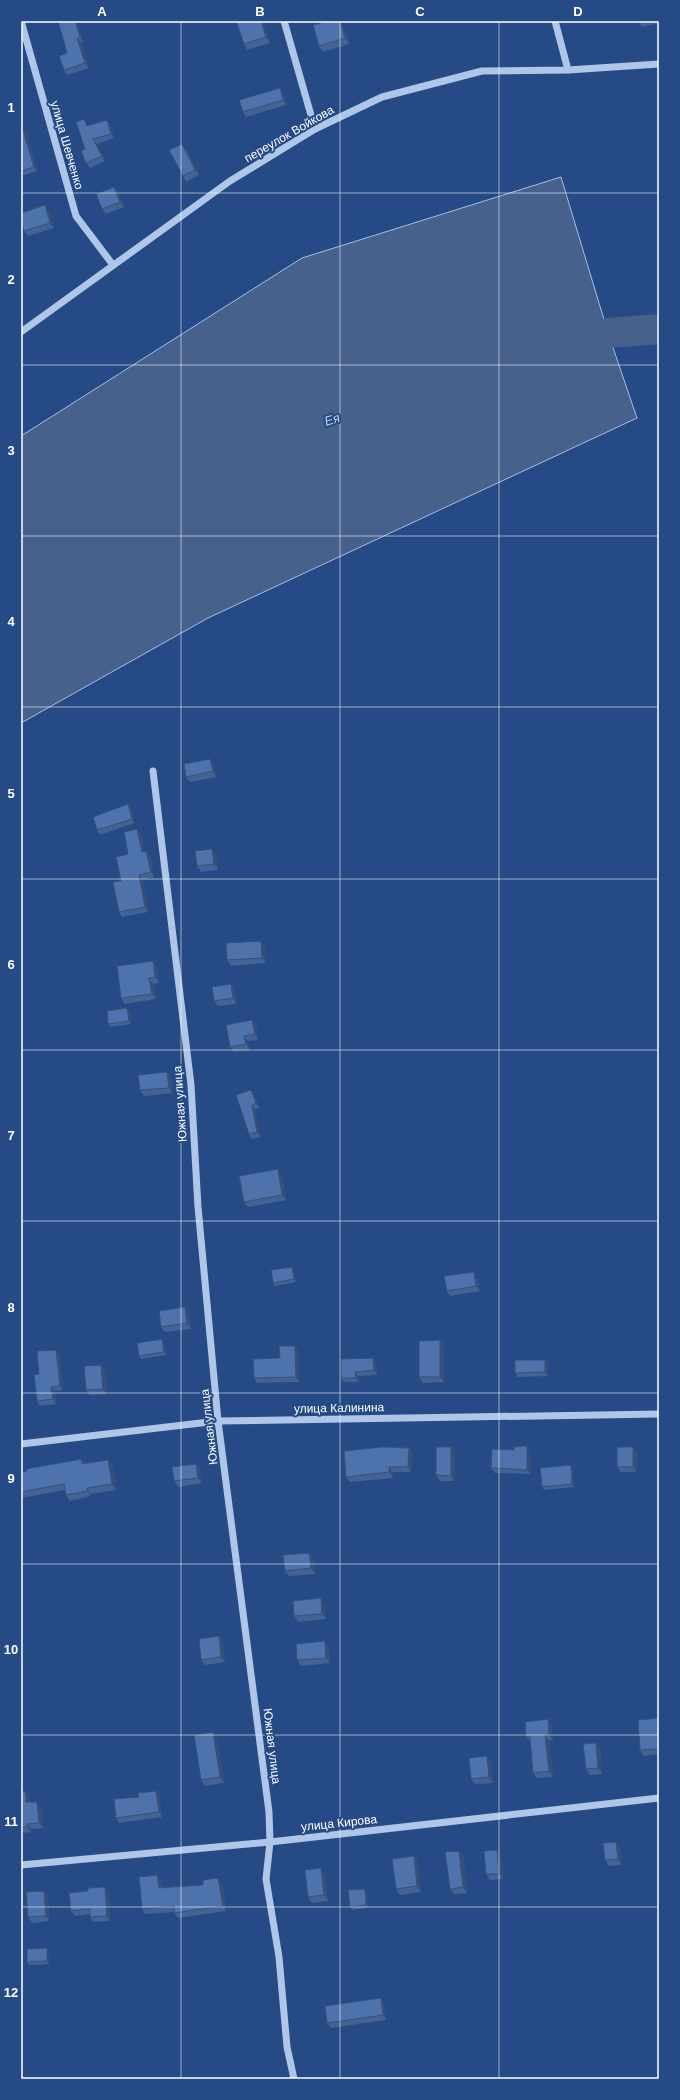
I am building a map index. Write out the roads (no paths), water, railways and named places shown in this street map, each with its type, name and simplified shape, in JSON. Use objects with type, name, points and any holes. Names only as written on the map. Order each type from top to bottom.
[{"type":"street","name":"улица Шевченко","points":[[21,21],[76,216],[113,265]]},
{"type":"street","points":[[284,21],[315,129]]},
{"type":"street","points":[[555,21],[568,70]]},
{"type":"street","name":"переулок Войкова","points":[[21,332],[230,181],[315,129],[382,98],[482,71],[568,70],[659,64]]},
{"type":"street","name":"Южная улица","points":[[153,771],[191,1085],[198,1207],[218,1421],[269,1812],[270,1842],[266,1880],[279,1957],[287,2047],[294,2079]]},
{"type":"street","name":"улица Калинина","points":[[21,1444],[218,1421],[659,1414]]},
{"type":"street","name":"улица Кирова","points":[[21,1865],[270,1842],[659,1798]]},
{"type":"water","points":[[561,177],[608,333],[637,418],[208,618],[21,723],[21,436],[302,258]]},
{"type":"waterway","name":"Ея","points":[[569,345],[608,333],[659,329]]}]
